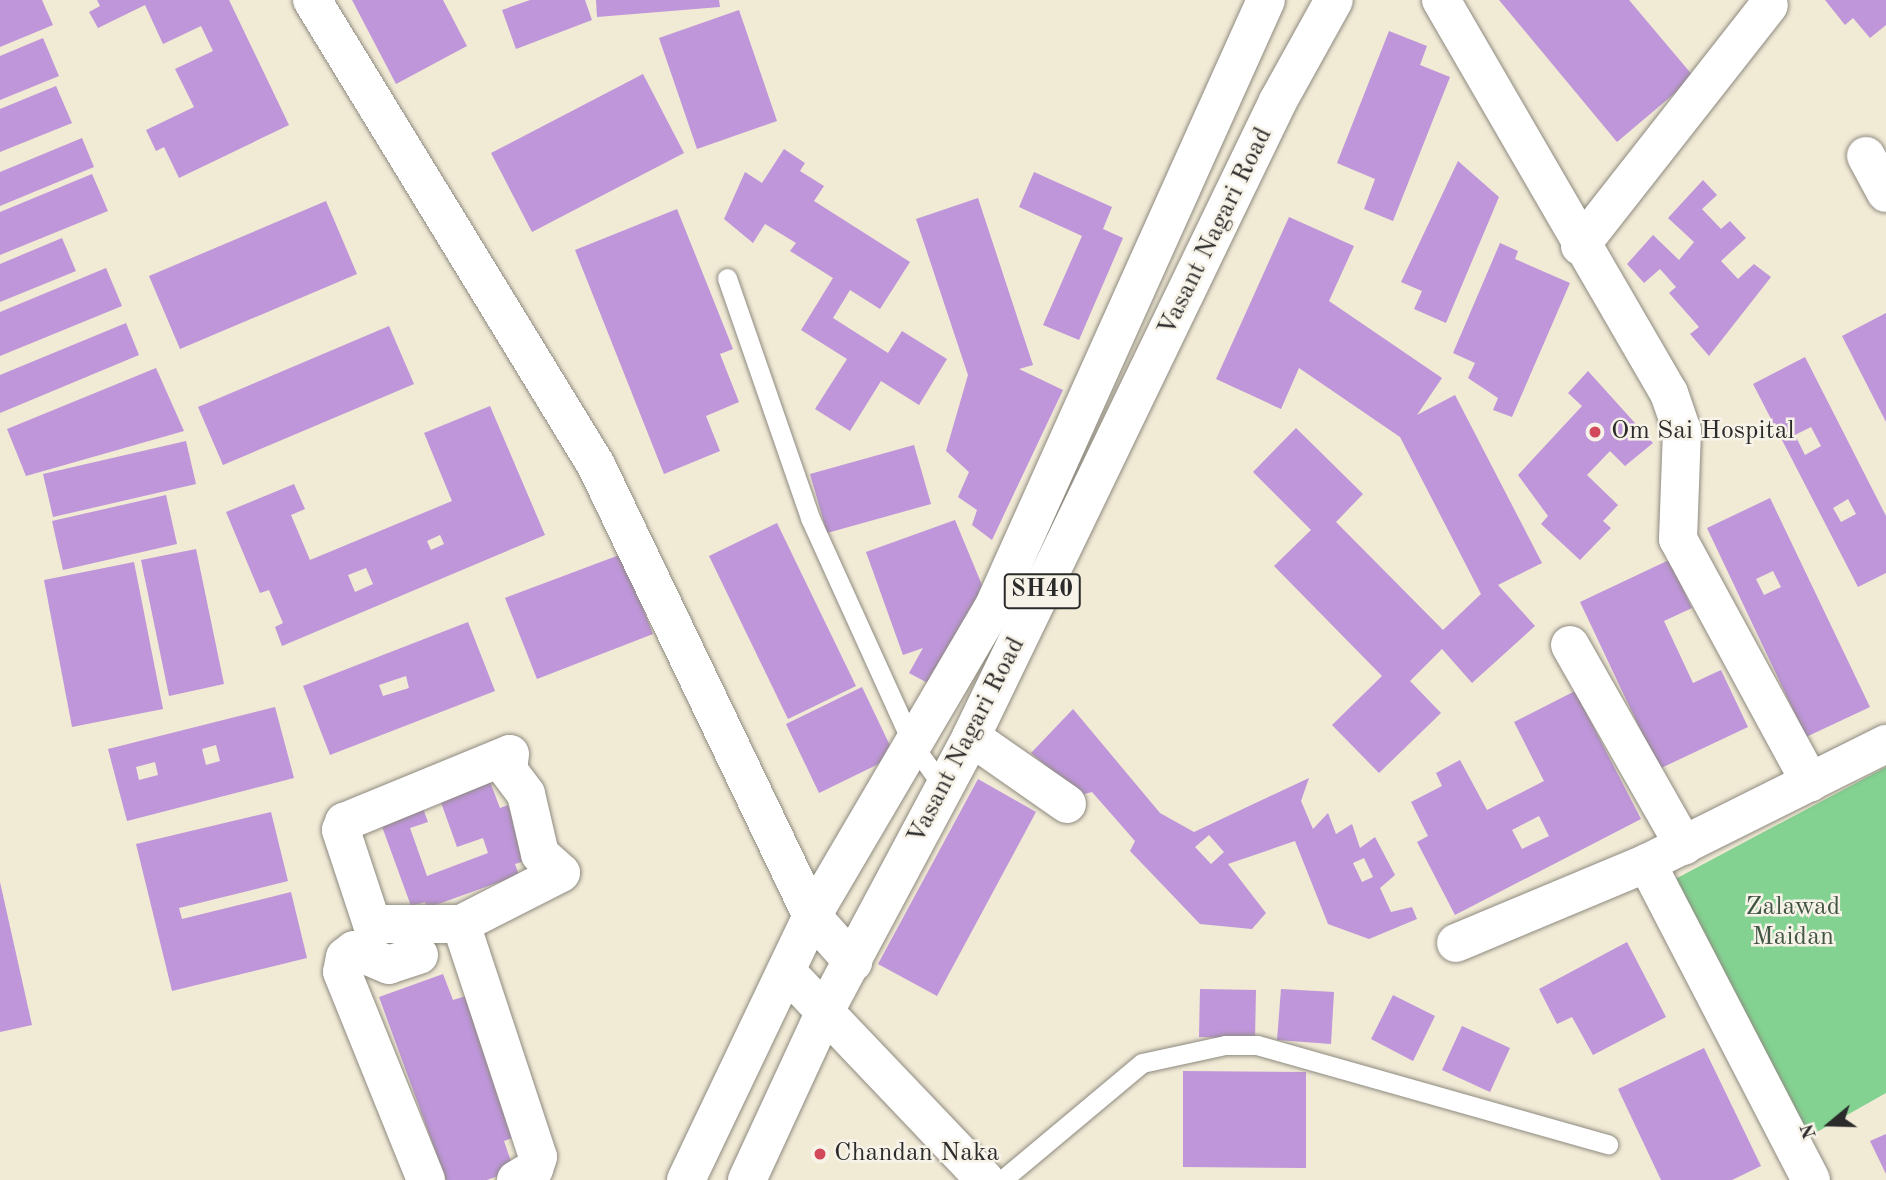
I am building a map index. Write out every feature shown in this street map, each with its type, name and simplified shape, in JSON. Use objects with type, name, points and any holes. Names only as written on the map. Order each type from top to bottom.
[{"type":"street","points":[[312,0],[596,465],[812,916],[853,962]]},
{"type":"street","name":"Vasant Nagari Road","points":[[686,1180],[788,972],[812,916],[993,608],[1266,0]]},
{"type":"street","name":"Vasant Nagari Road","points":[[747,1180],[825,1011],[971,737],[1278,102],[1334,0]]},
{"type":"street","points":[[1441,0],[1580,246],[1669,393],[1682,430],[1678,539],[1688,568],[1810,782]]},
{"type":"street","points":[[1580,246],[1769,5]]},
{"type":"street","points":[[1866,156],[1886,193]]},
{"type":"street","points":[[1570,645],[1684,846]]},
{"type":"street","points":[[971,737],[1067,803]]},
{"type":"street","points":[[1456,943],[1684,846],[1886,744]]},
{"type":"street","points":[[510,754],[508,770],[526,794],[540,854],[561,873],[461,924],[372,923],[341,830],[349,819],[510,754]]},
{"type":"street","points":[[1647,863],[1811,1180]]},
{"type":"street","points":[[461,924],[538,1157],[534,1169],[516,1180]]},
{"type":"street","points":[[419,954],[389,965],[354,950],[345,957],[342,972],[426,1180]]},
{"type":"street","points":[[788,972],[985,1180]]},
{"type":"lane","points":[[727,278],[810,518],[913,745],[944,788]]},
{"type":"lane","points":[[1002,1180],[1142,1063],[1226,1045],[1258,1045],[1608,1144]]},
{"type":"green space","name":"Zalawad Maidan","points":[[1886,767],[1886,1093],[1801,1141],[1666,884]]},
{"type":"building","points":[[0,0],[42,0],[53,25],[0,47]]},
{"type":"building","points":[[97,0],[229,0],[289,125],[179,178],[164,147],[156,151],[146,130],[194,107],[175,69],[213,51],[201,26],[163,44],[145,5],[98,28],[89,12],[100,6]]},
{"type":"building","points":[[352,0],[443,0],[467,46],[396,84]]},
{"type":"building","points":[[530,0],[585,0],[592,20],[516,49],[502,10]]},
{"type":"building","points":[[596,0],[719,0],[720,7],[597,17]]},
{"type":"building","points":[[1499,0],[1629,0],[1694,77],[1617,142]]},
{"type":"building","points":[[1825,0],[1886,0],[1886,25],[1870,38],[1853,18],[1845,25]]},
{"type":"building","points":[[739,10],[777,121],[697,149],[659,38]]},
{"type":"building","points":[[1389,31],[1427,46],[1420,65],[1450,77],[1393,221],[1364,209],[1375,179],[1337,163]]},
{"type":"building","points":[[43,38],[59,76],[0,100],[0,56]]},
{"type":"building","points":[[643,74],[684,153],[532,232],[491,153]]},
{"type":"building","points":[[56,86],[72,123],[0,152],[0,109]]},
{"type":"building","points":[[82,138],[94,167],[0,206],[0,172]]},
{"type":"building","points":[[784,149],[805,163],[800,171],[824,186],[814,201],[910,262],[880,309],[850,290],[833,318],[888,353],[902,331],[947,359],[919,405],[881,381],[850,431],[815,409],[847,359],[801,330],[833,278],[790,251],[796,243],[765,224],[753,243],[724,219],[745,172],[762,183]]},
{"type":"building","points":[[1458,161],[1499,197],[1446,323],[1414,309],[1422,291],[1401,282]]},
{"type":"building","points":[[1034,172],[1112,207],[1103,229],[1123,238],[1079,340],[1043,325],[1082,236],[1019,207]]},
{"type":"building","points":[[92,174],[108,211],[0,255],[0,212]]},
{"type":"building","points":[[1703,180],[1717,195],[1702,209],[1721,229],[1730,221],[1746,238],[1721,261],[1738,279],[1754,264],[1771,277],[1709,356],[1690,334],[1699,327],[1669,293],[1676,287],[1660,269],[1644,283],[1627,264],[1653,235],[1679,260],[1694,242],[1668,218]]},
{"type":"building","points":[[978,198],[1033,365],[1019,369],[1063,390],[992,540],[972,525],[977,510],[958,497],[969,472],[946,451],[968,375],[916,219]]},
{"type":"building","points":[[326,201],[357,274],[180,349],[149,276]]},
{"type":"building","points":[[677,209],[733,349],[720,354],[739,402],[706,416],[720,451],[664,474],[575,250]]},
{"type":"building","points":[[1289,217],[1354,246],[1329,301],[1442,378],[1417,415],[1455,395],[1542,563],[1498,585],[1535,626],[1472,683],[1442,649],[1410,681],[1441,713],[1379,773],[1332,725],[1382,676],[1274,566],[1311,530],[1253,472],[1296,428],[1363,494],[1336,522],[1443,630],[1481,594],[1400,437],[1299,368],[1281,409],[1216,379]]},
{"type":"building","points":[[62,238],[76,271],[0,302],[0,264]]},
{"type":"building","points":[[1500,243],[1518,251],[1515,259],[1570,283],[1512,417],[1493,410],[1498,398],[1468,378],[1475,363],[1453,353]]},
{"type":"building","points":[[106,268],[122,306],[0,356],[0,312]]},
{"type":"building","points":[[1886,313],[1886,422],[1842,336]]},
{"type":"building","points":[[126,323],[139,355],[0,413],[0,375]]},
{"type":"building","points":[[389,326],[414,384],[223,465],[198,407]]},
{"type":"building","points":[[1805,357],[1886,516],[1886,573],[1858,587],[1753,384]],"holes":[[[1811,427],[1821,446],[1805,455],[1795,435]],[[1848,499],[1856,514],[1841,522],[1833,508]]]},
{"type":"building","points":[[156,368],[184,431],[26,476],[7,429]]},
{"type":"building","points":[[1588,371],[1653,443],[1625,466],[1610,451],[1587,475],[1618,505],[1603,521],[1611,528],[1580,560],[1541,524],[1548,516],[1518,475],[1582,406],[1568,393]]},
{"type":"building","points":[[490,406],[545,535],[282,646],[275,627],[283,623],[269,590],[260,593],[226,512],[294,484],[305,509],[291,515],[310,560],[452,501],[424,433]],"holes":[[[440,535],[444,544],[431,550],[427,541]],[[366,568],[373,584],[355,592],[348,575]]]},
{"type":"building","points":[[186,441],[196,484],[53,517],[43,474]]},
{"type":"building","points":[[914,445],[931,504],[827,533],[810,474]]},
{"type":"building","points":[[166,495],[177,544],[63,570],[52,521]]},
{"type":"building","points":[[1770,498],[1870,707],[1806,737],[1707,528]],"holes":[[[1773,571],[1781,587],[1764,595],[1756,579]]]},
{"type":"building","points":[[955,520],[982,585],[939,689],[909,673],[923,648],[903,655],[866,552]]},
{"type":"building","points":[[777,523],[856,686],[788,719],[709,556]]},
{"type":"building","points":[[196,549],[224,684],[169,696],[141,560]]},
{"type":"building","points":[[622,554],[653,634],[537,679],[505,598]]},
{"type":"building","points":[[1669,560],[1692,608],[1664,621],[1693,683],[1721,670],[1748,727],[1659,769],[1580,602]]},
{"type":"building","points":[[134,562],[163,709],[72,727],[44,580]]},
{"type":"building","points":[[468,622],[495,691],[330,755],[303,686]],"holes":[[[406,676],[409,688],[383,696],[379,685]]]},
{"type":"building","points":[[862,687],[895,756],[819,793],[786,724]]},
{"type":"building","points":[[1575,691],[1641,819],[1455,915],[1417,842],[1428,836],[1411,802],[1442,786],[1436,773],[1460,760],[1487,810],[1544,781],[1514,722]],"holes":[[[1539,816],[1549,836],[1522,849],[1512,830]]]},
{"type":"building","points":[[275,707],[294,778],[127,821],[108,749]],"holes":[[[216,745],[220,761],[206,765],[202,749]],[[155,762],[158,775],[139,780],[136,767]]]},
{"type":"building","points":[[1073,709],[1160,813],[1194,832],[1309,778],[1301,801],[1313,829],[1328,813],[1336,834],[1352,824],[1360,848],[1375,837],[1395,875],[1380,888],[1391,912],[1412,907],[1417,919],[1369,939],[1328,924],[1295,841],[1228,864],[1266,913],[1252,929],[1200,924],[1130,851],[1135,841],[1092,792],[1081,795],[1031,753]],"holes":[[[1209,835],[1224,852],[1211,864],[1195,847]],[[1364,858],[1373,877],[1362,882],[1353,863]]]},
{"type":"building","points":[[489,779],[500,808],[508,805],[528,860],[515,864],[519,875],[427,908],[425,902],[411,906],[380,821],[422,806],[428,822],[410,828],[427,876],[488,853],[483,838],[457,847],[439,797]]},
{"type":"building","points":[[978,779],[1036,812],[937,996],[878,964]]},
{"type":"building","points":[[271,812],[288,881],[179,908],[182,919],[291,892],[307,958],[172,991],[136,844]]},
{"type":"building","points":[[0,882],[32,1025],[0,1032]]},
{"type":"building","points":[[1627,942],[1666,1017],[1593,1055],[1572,1017],[1557,1024],[1539,989]]},
{"type":"building","points":[[443,974],[453,1000],[466,996],[517,1136],[504,1141],[514,1170],[487,1180],[446,1180],[379,997]]},
{"type":"building","points":[[1200,989],[1256,990],[1255,1039],[1199,1037]]},
{"type":"building","points":[[1281,989],[1334,992],[1331,1044],[1277,1040]]},
{"type":"building","points":[[1393,995],[1435,1016],[1413,1061],[1371,1039]]},
{"type":"building","points":[[1462,1026],[1510,1048],[1490,1092],[1442,1070]]},
{"type":"building","points":[[1704,1048],[1761,1166],[1732,1180],[1661,1180],[1618,1089]]},
{"type":"building","points":[[1183,1071],[1306,1072],[1306,1168],[1183,1167]]},
{"type":"building","points":[[1886,1134],[1886,1174],[1870,1141]]},
{"type":"place","name":"Om Sai Hospital","points":[[1595,432]]},
{"type":"place","name":"Chandan Naka","points":[[820,1154]]}]
